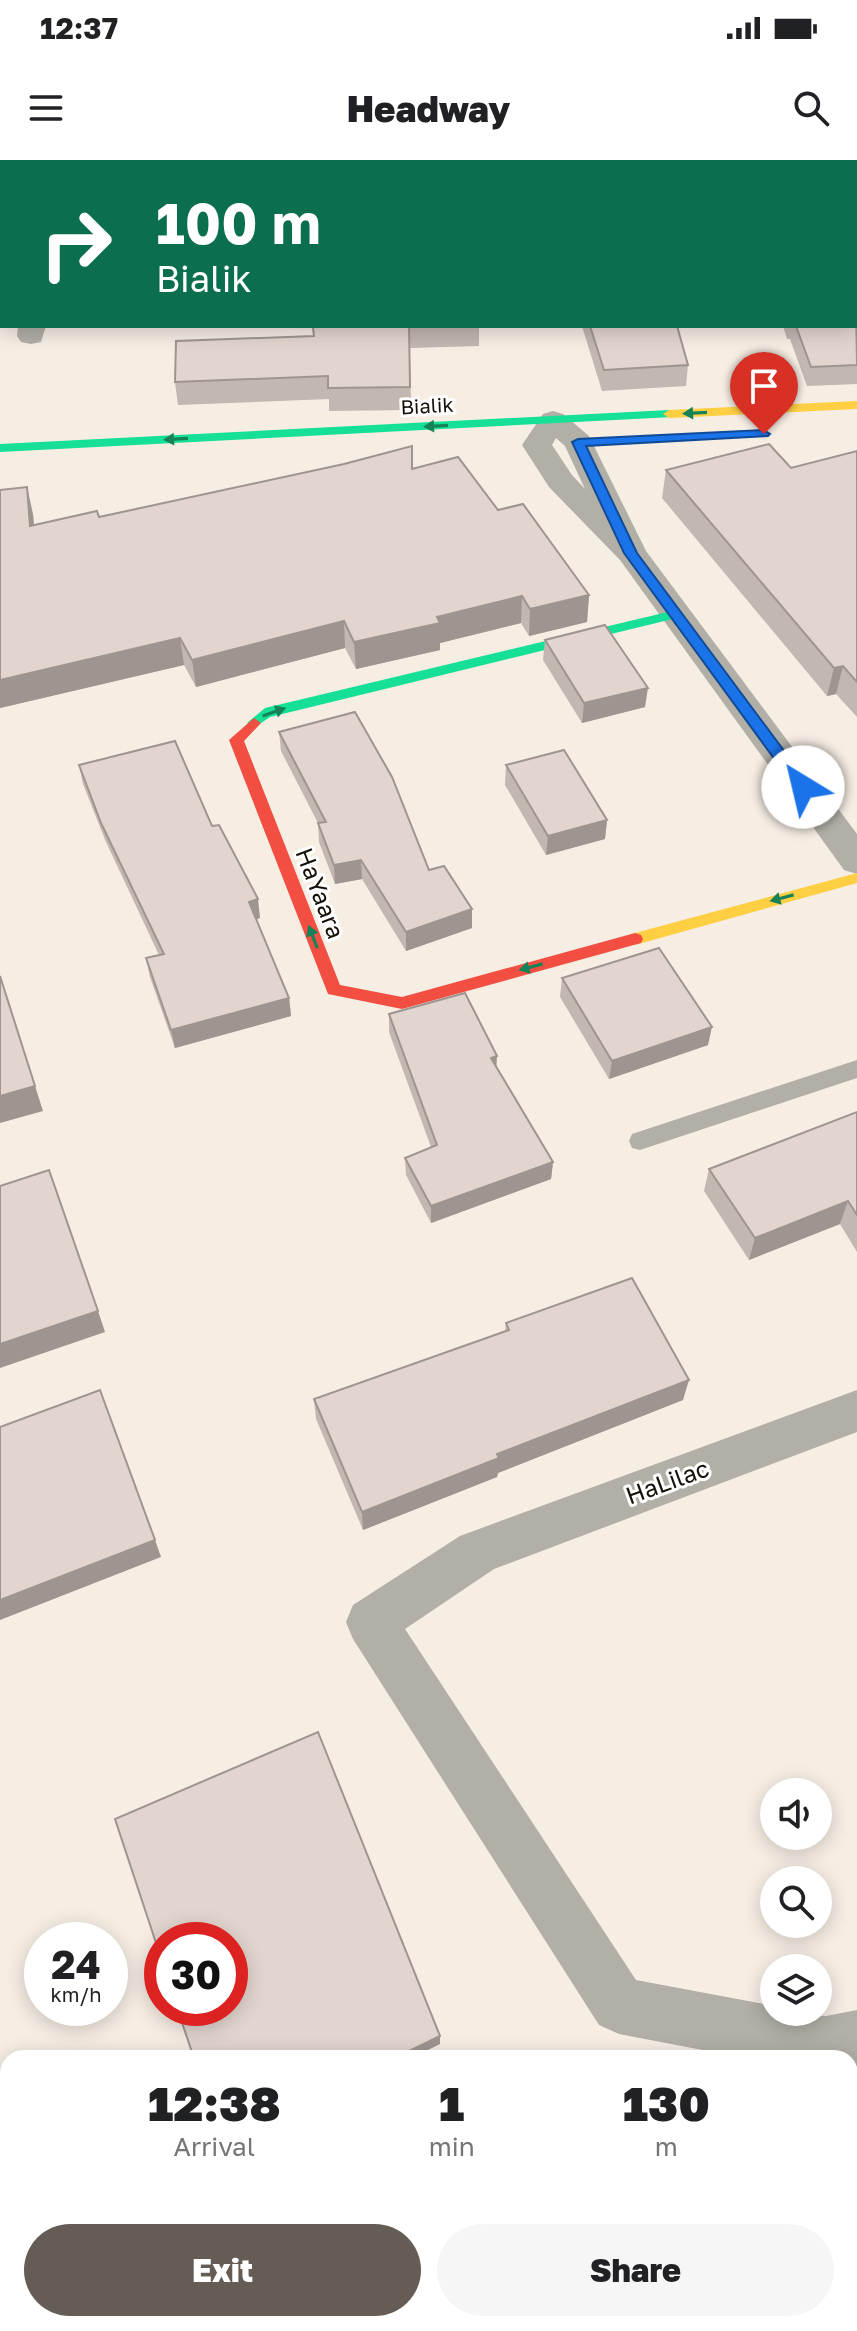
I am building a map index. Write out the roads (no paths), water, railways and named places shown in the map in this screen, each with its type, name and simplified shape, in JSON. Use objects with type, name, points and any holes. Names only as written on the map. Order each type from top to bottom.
[{"type":"street","name":"Bialik","points":[[0,448],[537,437],[857,405]]},
{"type":"street","points":[[537,437],[586,442],[631,553]]},
{"type":"street","points":[[537,437],[560,481],[631,553],[857,861]]},
{"type":"street","name":"HaYaara","points":[[676,614],[265,713],[236,740],[334,990],[402,1003],[857,878]]},
{"type":"street","name":"HaLilac","points":[[857,1411],[477,1552],[371,1622],[619,2005],[826,2045],[857,2039]]},
{"type":"lane","points":[[640,1141],[857,1069]]}]
